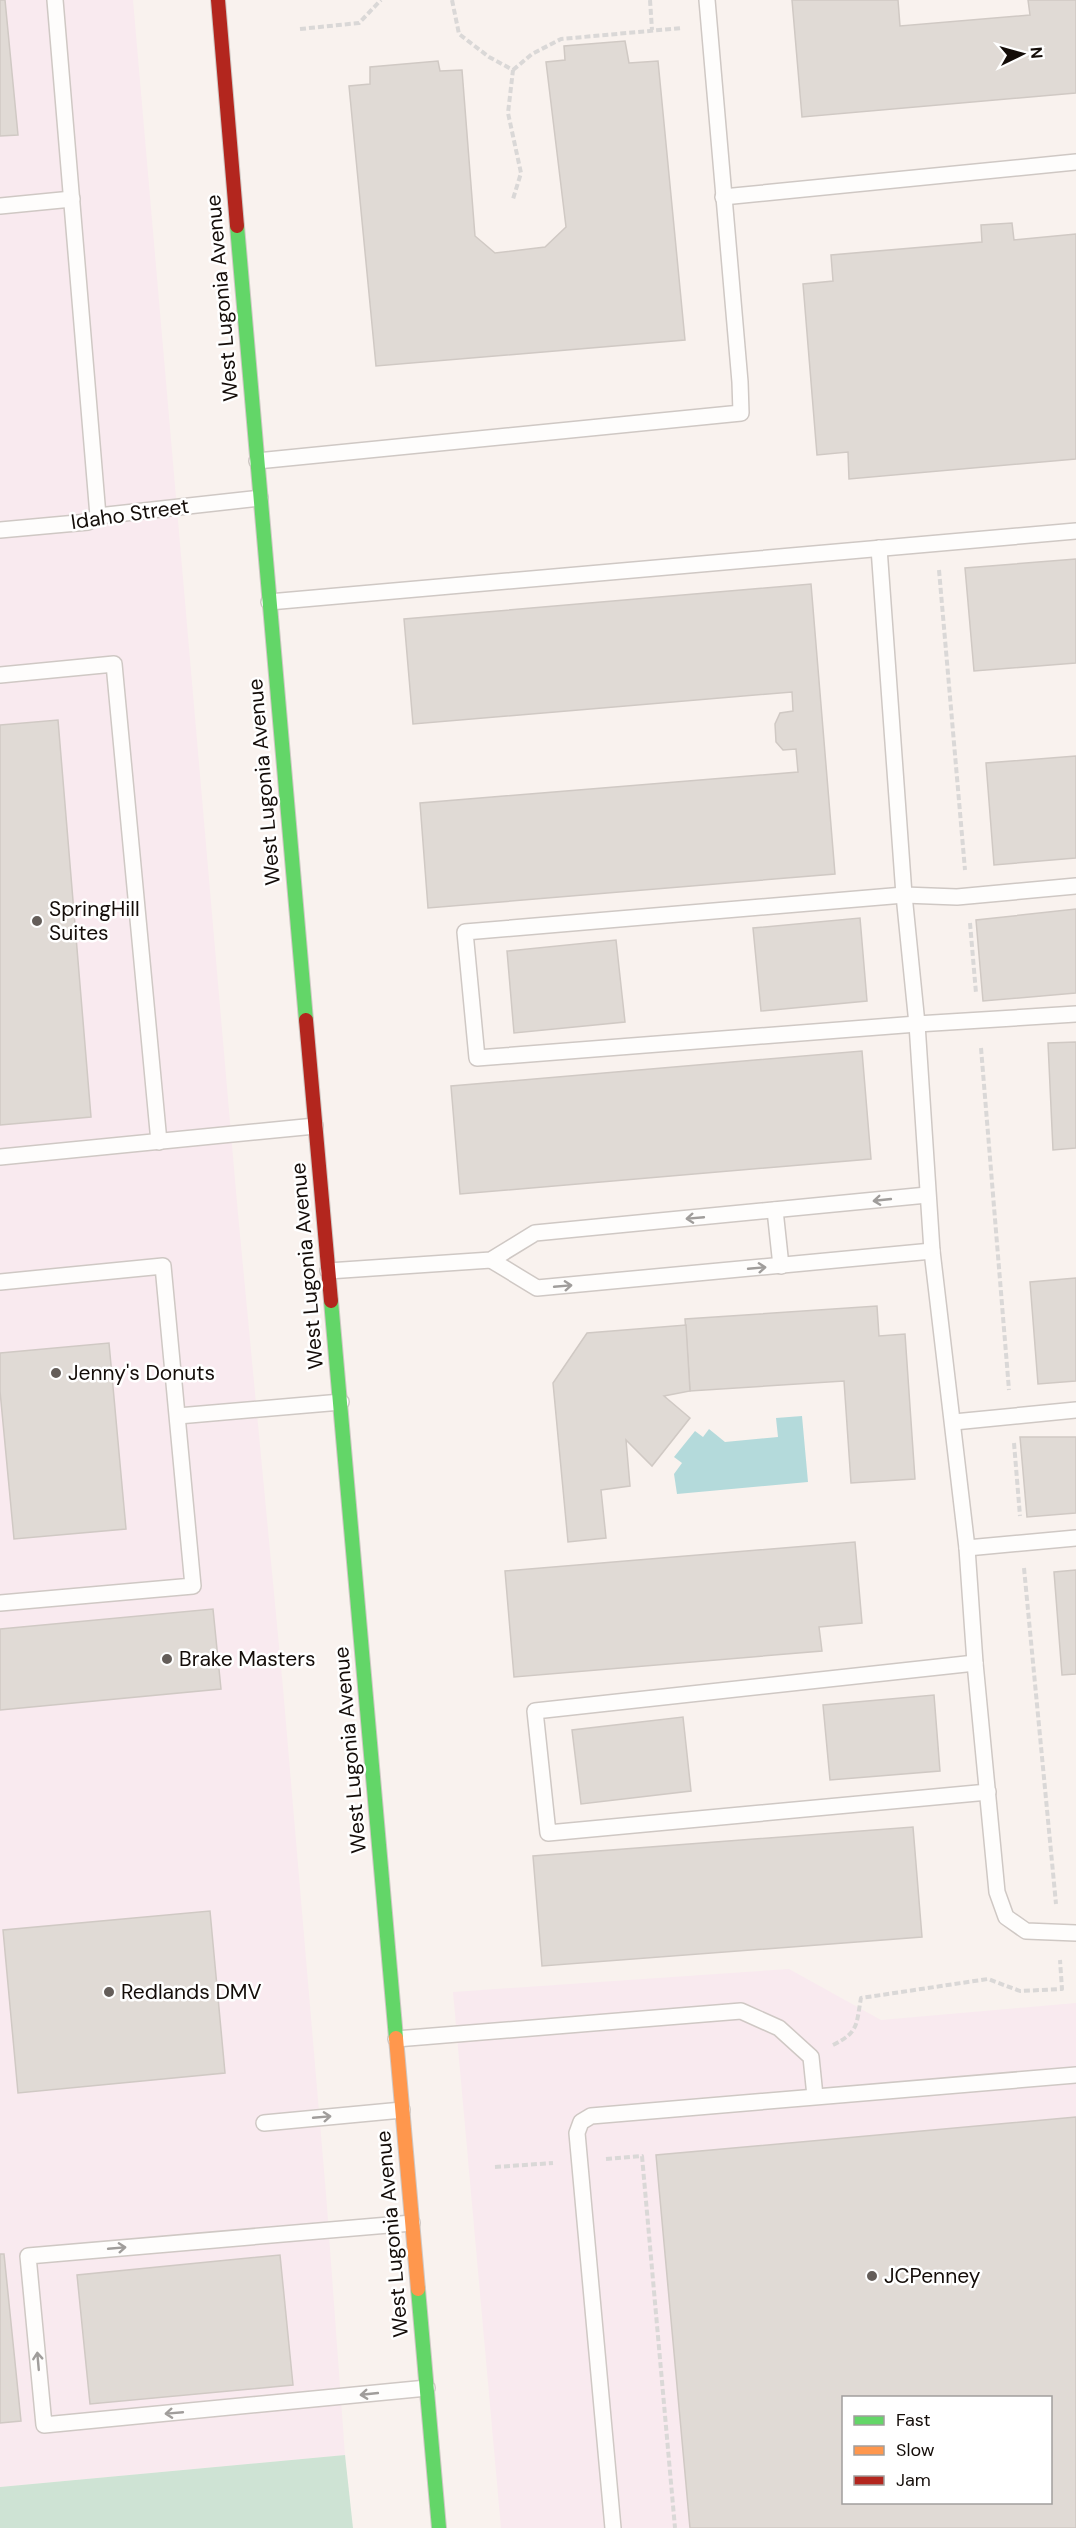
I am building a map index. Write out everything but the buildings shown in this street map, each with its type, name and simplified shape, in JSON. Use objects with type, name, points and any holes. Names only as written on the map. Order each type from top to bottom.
[{"type":"street","name":"West Lugonia Avenue","points":[[218,0],[439,2528]]},
{"type":"lane","points":[[55,0],[98,516]]},
{"type":"lane","points":[[257,461],[741,413],[707,0]]},
{"type":"lane","points":[[723,197],[1076,162]]},
{"type":"lane","points":[[0,206],[72,199]]},
{"type":"lane","name":"Idaho Street","points":[[0,530],[88,522],[98,516],[260,498]]},
{"type":"lane","points":[[269,602],[1076,531]]},
{"type":"lane","points":[[879,548],[904,896],[917,1024],[927,1195],[967,1548],[975,1663],[997,1892],[1006,1917],[1026,1931],[1076,1933]]},
{"type":"lane","points":[[0,675],[114,664],[159,1142]]},
{"type":"lane","points":[[1076,886],[967,896],[904,896],[465,932],[477,1058],[1076,1014]]},
{"type":"lane","points":[[0,1157],[315,1126]]},
{"type":"lane","points":[[328,1271],[491,1260],[535,1233],[927,1195]]},
{"type":"lane","points":[[775,1210],[781,1266]]},
{"type":"lane","points":[[491,1260],[537,1288],[932,1251]]},
{"type":"lane","points":[[0,1282],[163,1266],[193,1586],[0,1603]]},
{"type":"lane","points":[[178,1416],[341,1402]]},
{"type":"lane","points":[[954,1422],[1076,1410]]},
{"type":"lane","points":[[967,1548],[1076,1538]]},
{"type":"lane","points":[[975,1663],[536,1711],[548,1833],[988,1792]]},
{"type":"lane","points":[[396,2039],[741,2011],[779,2028],[811,2056],[815,2096]]},
{"type":"lane","points":[[613,2528],[580,2161],[578,2133],[581,2122],[591,2116],[1076,2075]]},
{"type":"lane","points":[[264,2123],[402,2110]]},
{"type":"lane","points":[[412,2223],[28,2256],[44,2425],[427,2388]]},
{"type":"path","points":[[300,29],[358,23],[381,0]]},
{"type":"path","points":[[452,0],[459,34],[489,57],[513,70]]},
{"type":"path","points":[[650,0],[652,30]]},
{"type":"path","points":[[513,199],[521,173],[508,113],[513,70],[532,54],[561,39],[683,28],[684,39]]},
{"type":"path","points":[[811,2056],[849,2037],[855,2030],[861,1998],[988,1979],[1020,1991],[1062,1989],[1059,1933],[1022,1543],[979,1021],[936,543]]},
{"type":"path","points":[[495,2167],[642,2156],[675,2528]]},
{"type":"shaded area","points":[[0,0],[133,0],[237,1203],[283,1688],[326,2194],[345,2455],[0,2487]]},
{"type":"shaded area","points":[[789,1969],[881,2020],[1076,2003],[1076,2528],[501,2528],[453,1992]]},
{"type":"green space","points":[[345,2455],[353,2528],[0,2528],[0,2487]]},
{"type":"water","points":[[802,1416],[808,1482],[677,1494],[674,1474],[682,1463],[674,1457],[695,1431],[703,1437],[709,1429],[725,1442],[778,1437],[776,1418]]},
{"type":"traffic: fast","points":[[237,226],[306,1020]]},
{"type":"traffic: fast","points":[[331,1301],[396,2038]]},
{"type":"traffic: fast","points":[[418,2289],[439,2528]]},
{"type":"traffic: slow","points":[[396,2038],[418,2289]]},
{"type":"traffic: jam","points":[[218,0],[237,226]]},
{"type":"traffic: jam","points":[[306,1020],[331,1301]]},
{"type":"place","name":"SpringHill Suites","points":[[37,921]]},
{"type":"place","name":"Jenny's Donuts","points":[[56,1373]]},
{"type":"place","name":"Brake Masters","points":[[167,1659]]},
{"type":"place","name":"Redlands DMV","points":[[109,1992]]},
{"type":"place","name":"JCPenney","points":[[872,2276]]}]
